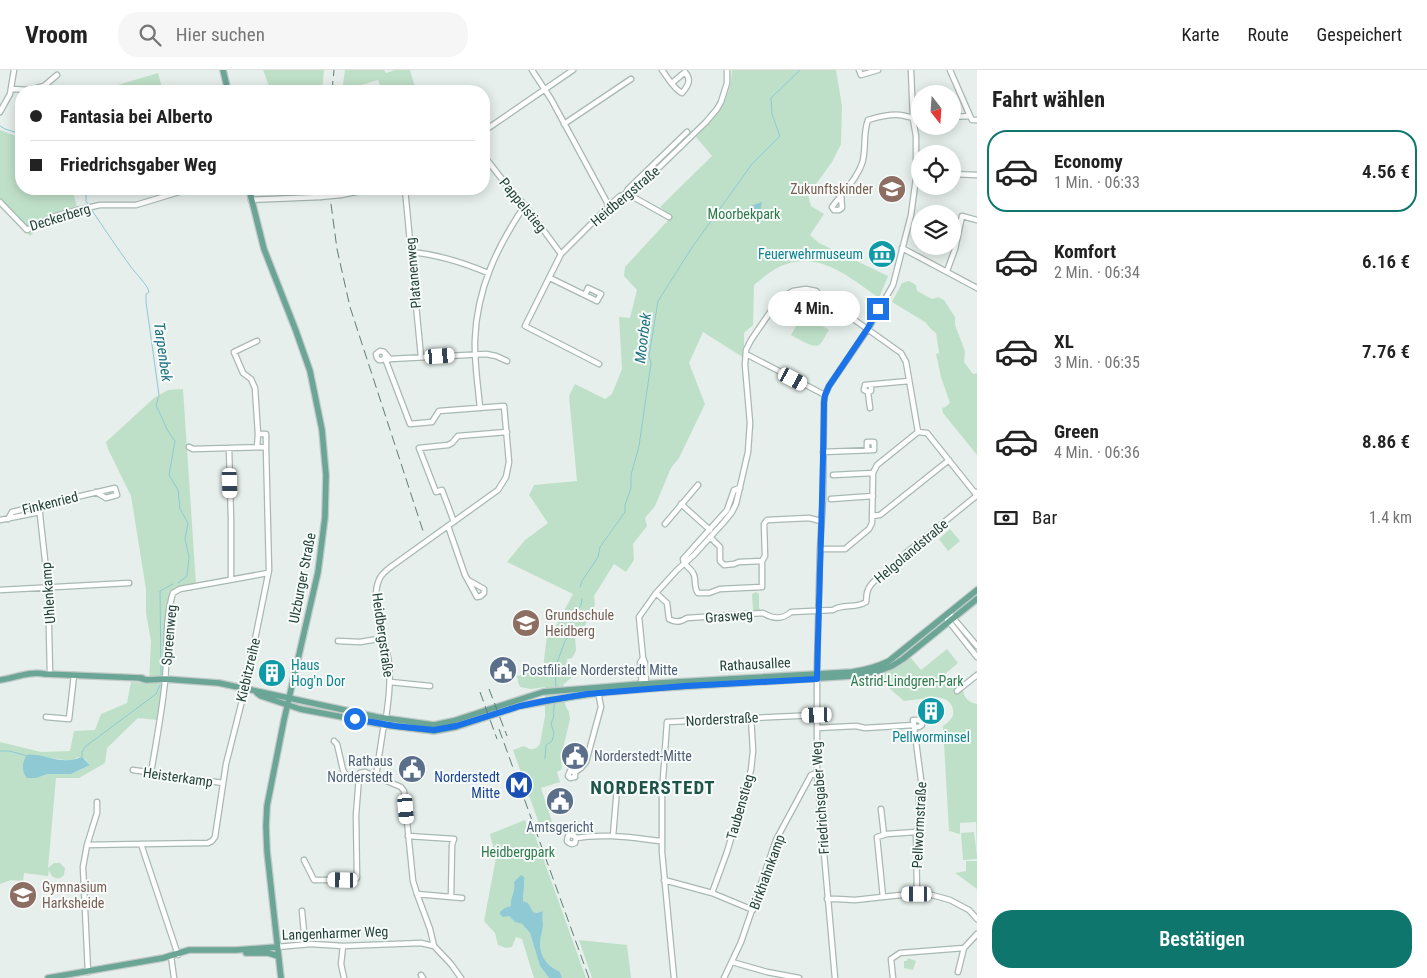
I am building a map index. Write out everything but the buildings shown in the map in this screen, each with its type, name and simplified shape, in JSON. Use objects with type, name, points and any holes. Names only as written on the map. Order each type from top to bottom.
[{"type":"main road","points":[[223,70],[227,85]]},
{"type":"main road","name":"Ulzburger Straße","points":[[250,195],[264,249],[310,372],[320,420],[325,461],[326,505],[322,544],[314,591],[288,702],[266,814],[281,978]]},
{"type":"main road","name":"Rathausallee","points":[[386,722],[441,724],[543,692],[866,674],[880,671],[903,659],[977,590]]},
{"type":"main road","name":"Rathausallee","points":[[949,617],[977,599]]},
{"type":"main road","name":"Rathausallee","points":[[0,680],[37,673],[212,682],[245,689],[261,696],[288,702],[300,709],[431,731],[442,730],[505,710],[598,690]]},
{"type":"main road","name":"Langenharmer Weg","points":[[48,978],[68,977],[174,955],[189,950],[207,951],[277,947]]},
{"type":"main road","name":"Langenharmer Weg","points":[[236,950],[245,953],[268,953],[278,956]]},
{"type":"street","points":[[0,112],[8,100],[12,89],[14,70]]},
{"type":"street","points":[[532,70],[609,206]]},
{"type":"street","points":[[490,127],[573,70]]},
{"type":"street","points":[[662,70],[672,83]]},
{"type":"street","name":"Heidbergstraße","points":[[599,364],[525,326],[561,254],[609,206],[626,193],[634,191],[712,115],[724,95],[727,70]]},
{"type":"street","points":[[859,70],[861,74],[878,70]]},
{"type":"street","name":"Friedrichsgaber Weg","points":[[911,70],[912,85]]},
{"type":"street","points":[[950,70],[972,120],[977,120]]},
{"type":"street","points":[[45,85],[56,75]]},
{"type":"street","points":[[564,124],[631,79]]},
{"type":"street","points":[[842,194],[863,162],[865,128],[868,120],[882,116],[901,115],[911,118]]},
{"type":"street","points":[[961,116],[970,116]]},
{"type":"street","points":[[669,217],[626,193],[687,132]]},
{"type":"street","name":"Pappelstieg","points":[[490,164],[525,205],[561,254]]},
{"type":"street","points":[[961,174],[977,175]]},
{"type":"street","name":"Deckerberg","points":[[0,202],[27,230],[52,217],[90,207],[100,205],[136,205],[169,195]]},
{"type":"street","points":[[251,200],[341,195]]},
{"type":"street","name":"Platanenweg","points":[[406,195],[421,357]]},
{"type":"street","name":"Friedrichsgaber Weg","points":[[834,978],[816,728],[825,395],[868,328],[893,284],[911,216],[914,195]]},
{"type":"street","points":[[390,359],[386,361],[410,424],[432,422],[439,412],[480,408],[475,354],[477,312],[488,272],[502,240],[525,205]]},
{"type":"street","points":[[947,271],[955,249],[962,216],[977,220]]},
{"type":"street","points":[[902,248],[977,288]]},
{"type":"street","points":[[412,252],[454,259],[488,272]]},
{"type":"street","points":[[550,278],[585,295]]},
{"type":"street","points":[[644,686],[645,663],[642,658],[639,617],[656,593],[728,518],[740,488],[748,452],[750,423],[745,365],[747,348],[754,335],[782,297],[793,291],[806,289],[816,291],[903,356],[918,432]]},
{"type":"street","points":[[257,447],[255,388],[251,379],[244,373],[234,352],[258,340]]},
{"type":"street","points":[[390,359],[380,351],[376,354],[378,359],[382,360],[486,354],[507,361]]},
{"type":"street","points":[[382,360],[385,358],[385,354]]},
{"type":"street","points":[[746,354],[825,395]]},
{"type":"street","points":[[870,408],[868,392],[864,391],[865,385],[909,381]]},
{"type":"street","name":"Heidbergstraße","points":[[386,722],[390,682],[389,664],[376,596],[379,578],[392,566],[480,504],[502,485],[508,468],[504,406],[480,408]]},
{"type":"street","points":[[454,522],[442,490],[436,492],[419,448],[448,445],[458,436],[507,432]]},
{"type":"street","points":[[820,549],[845,549],[869,529],[872,523],[873,473],[877,465],[918,432],[927,433],[976,492]]},
{"type":"street","points":[[189,447],[193,449],[266,447],[266,434],[258,434]]},
{"type":"street","name":"Kiebitzreihe","points":[[141,844],[208,843],[215,837],[226,764],[245,689],[268,573],[266,447]]},
{"type":"street","points":[[229,448],[231,579]]},
{"type":"street","points":[[823,452],[867,450]]},
{"type":"street","points":[[872,516],[880,515],[949,460]]},
{"type":"street","points":[[833,475],[873,473]]},
{"type":"street","points":[[665,524],[698,486]]},
{"type":"street","name":"Finkenried","points":[[8,519],[12,512],[96,492]]},
{"type":"street","name":"Helgolandstraße","points":[[818,610],[833,610],[839,606],[860,606],[866,602],[868,589],[872,583],[975,497],[976,492]]},
{"type":"street","points":[[831,499],[873,496]]},
{"type":"street","points":[[681,504],[709,529],[720,547],[720,561],[724,565],[762,561]]},
{"type":"street","name":"Uhlenkamp","points":[[39,506],[48,587],[48,674]]},
{"type":"street","points":[[732,507],[724,513],[684,558],[684,564],[694,574],[695,589],[698,593],[709,593],[720,589],[762,587],[762,561],[765,556],[764,524],[767,520],[809,518],[821,521]]},
{"type":"street","name":"Finkenried","points":[[0,520],[40,512]]},
{"type":"street","points":[[448,526],[468,580]]},
{"type":"street","name":"Spreenweg","points":[[152,773],[165,680],[166,635],[170,605],[174,593],[180,589],[268,573]]},
{"type":"street","points":[[0,590],[129,582]]},
{"type":"street","name":"Grasweg","points":[[656,593],[667,603],[669,619],[673,622],[688,618],[763,613],[771,618],[785,617],[791,612],[818,610]]},
{"type":"street","points":[[949,617],[977,646]]},
{"type":"street","points":[[949,617],[977,657]]},
{"type":"street","points":[[338,640],[360,642],[384,638]]},
{"type":"street","points":[[46,717],[69,719],[74,675]]},
{"type":"street","points":[[957,691],[977,675]]},
{"type":"street","points":[[390,682],[430,686]]},
{"type":"street","points":[[575,772],[586,762],[601,707],[598,690]]},
{"type":"street","name":"Norderstraße","points":[[674,978],[661,841],[667,722],[817,715]]},
{"type":"street","name":"Taubenstieg","points":[[712,893],[751,770],[753,751],[751,717]]},
{"type":"street","points":[[376,776],[386,722]]},
{"type":"street","name":"Pellwormstraße","points":[[816,728],[914,726],[922,787],[919,797],[919,825],[916,832],[917,894]]},
{"type":"street","points":[[334,741],[337,744],[346,775],[359,780]]},
{"type":"street","name":"Heisterkamp","points":[[133,770],[223,783]]},
{"type":"street","points":[[304,860],[314,880],[354,880],[356,878],[356,815],[360,773],[365,772],[401,787],[404,791],[413,881],[417,894],[434,946],[462,978]]},
{"type":"street","name":"Birkhahnkamp","points":[[724,978],[741,942],[776,840],[811,775],[818,773]]},
{"type":"street","points":[[613,836],[617,788],[662,793]]},
{"type":"street","points":[[88,972],[83,877],[84,858],[97,815],[97,802]]},
{"type":"street","points":[[882,809],[884,835]]},
{"type":"street","points":[[882,897],[877,837],[916,832]]},
{"type":"street","points":[[408,836],[454,839],[452,845],[451,897]]},
{"type":"street","points":[[576,838],[613,836],[661,841]]},
{"type":"street","points":[[87,845],[141,844],[174,955],[174,978]]},
{"type":"street","points":[[664,880],[712,893],[753,910]]},
{"type":"street","points":[[417,894],[462,898]]},
{"type":"street","points":[[827,900],[855,900],[917,894],[932,895],[950,900],[969,910],[977,919]]},
{"type":"street","points":[[302,911],[305,944]]},
{"type":"street","points":[[958,972],[964,948],[977,934]]},
{"type":"street","name":"Langenharmer Weg","points":[[277,947],[305,944],[343,946],[421,943],[434,946]]},
{"type":"street","points":[[343,946],[341,964],[344,978]]},
{"type":"street","points":[[893,978],[891,959],[900,953],[964,948]]},
{"type":"street","points":[[732,962],[767,972],[799,978]]},
{"type":"street","points":[[829,978],[834,978]]},
{"type":"green space","points":[[263,70],[324,70],[323,85],[269,85]]},
{"type":"green space","points":[[345,70],[384,70],[386,73],[395,70],[410,70],[414,85],[380,85],[378,80],[362,85],[343,85]]},
{"type":"green space","name":"Moorbekpark","points":[[732,70],[836,70],[842,106],[841,144],[832,162],[808,195],[811,206],[824,214],[810,235],[819,243],[888,276],[879,298],[848,276],[825,265],[800,261],[783,265],[754,285],[753,325],[744,333],[744,358],[703,332],[689,363],[705,404],[679,458],[671,468],[655,506],[645,518],[647,526],[633,544],[634,560],[626,572],[614,564],[594,596],[595,605],[580,636],[575,637],[576,651],[572,658],[567,659],[568,669],[571,669],[571,678],[563,685],[570,719],[561,757],[562,769],[557,772],[560,782],[541,788],[554,828],[542,832],[513,750],[524,746],[534,749],[540,744],[545,716],[545,687],[531,689],[520,687],[516,676],[522,675],[531,668],[543,669],[547,635],[556,626],[573,594],[507,562],[525,540],[548,523],[529,495],[534,485],[577,481],[569,396],[575,384],[605,399],[612,394],[622,369],[619,317],[630,318],[637,290],[624,276],[625,267],[672,216],[660,207],[712,156],[696,137],[721,107],[731,81]]},
{"type":"green space","points":[[158,73],[161,85],[118,85]]},
{"type":"green space","points":[[0,130],[15,136],[15,195],[74,195],[77,207],[50,215],[52,221],[43,224],[30,236],[0,205]]},
{"type":"green space","points":[[909,281],[916,285],[917,291],[932,299],[938,297],[944,300],[955,317],[955,325],[965,351],[964,362],[973,374],[977,373],[977,455],[943,413],[942,408],[950,403],[941,377],[936,354],[939,353],[936,333],[925,322],[892,302],[902,283]]},
{"type":"green space","points":[[809,318],[829,330],[822,342],[816,346],[791,335],[800,319]]},
{"type":"green space","points":[[183,389],[196,584],[171,591],[165,625],[163,683],[157,720],[138,718],[107,748],[105,763],[79,778],[56,778],[48,868],[54,863],[60,863],[65,868],[64,875],[55,878],[49,869],[48,876],[24,873],[23,881],[11,880],[0,884],[0,742],[41,752],[70,751],[74,731],[95,730],[101,714],[127,703],[131,682],[149,683],[151,641],[146,613],[146,589],[131,496],[106,442],[154,398],[168,390]],"holes":[[[31,755],[71,761],[78,757],[85,759],[90,765],[71,774],[47,774]]]},
{"type":"green space","points":[[950,529],[960,541],[948,551],[939,539]]},
{"type":"green space","points":[[756,592],[759,594],[760,610],[753,610],[752,594]]},
{"type":"green space","name":"Astrid-Lindgren-Park","points":[[947,649],[958,663],[945,674],[956,687],[962,683],[965,697],[977,704],[977,856],[976,822],[960,823],[960,834],[949,831],[943,726],[952,717],[952,705],[941,698],[904,701],[880,680],[871,679],[888,672],[910,657],[921,670]]},
{"type":"green space","points":[[298,705],[375,719],[375,721],[298,708]]},
{"type":"green space","name":"Heidbergpark","points":[[525,820],[529,832],[533,830],[586,978],[562,978],[560,972],[552,967],[543,957],[539,940],[543,927],[543,911],[532,912],[528,903],[523,901],[524,878],[521,876],[506,916],[522,924],[530,933],[540,966],[549,978],[534,978],[522,939],[516,937],[512,947],[506,948],[498,945],[495,933],[484,921],[496,858],[490,834]]},
{"type":"green space","points":[[974,832],[977,859],[963,860],[961,833]]},
{"type":"green space","points":[[966,861],[977,861],[977,889],[955,873],[966,871]]},
{"type":"green space","points":[[579,940],[627,945],[631,978],[592,978]]},
{"type":"green space","points":[[908,958],[916,961],[913,970],[904,968],[904,961],[907,961]]},
{"type":"water","points":[[762,202],[757,216],[748,213],[751,206]]},
{"type":"water","points":[[27,755],[38,755],[59,760],[73,760],[82,757],[90,765],[71,774],[47,774],[36,778],[27,778],[23,766]]},
{"type":"water","points":[[521,875],[524,877],[523,901],[528,903],[533,912],[543,911],[543,928],[540,938],[541,952],[548,964],[560,972],[562,978],[549,978],[540,966],[530,933],[522,924],[515,922],[509,916],[503,917],[500,914],[505,908],[511,906],[514,882]]},
{"type":"waterway","name":"Moorbek","points":[[580,587],[598,557],[600,547],[625,512],[625,505],[631,488],[631,475],[639,446],[651,363],[649,356],[658,301],[693,246],[752,164],[780,136],[772,114],[771,98],[800,70]]},
{"type":"waterway","name":"Tarpenbek","points":[[0,126],[15,132]]},
{"type":"waterway","name":"Tarpenbek","points":[[86,195],[86,201],[89,206]]},
{"type":"waterway","name":"Tarpenbek","points":[[91,209],[149,292],[146,294],[146,302],[159,395],[156,406],[175,441],[169,475],[178,490],[180,509],[188,523],[185,539],[189,557],[187,576],[178,583]]},
{"type":"waterway","name":"Tarpenbek","points":[[161,675],[160,591],[173,584]]},
{"type":"waterway","name":"Moorbek","points":[[556,688],[555,668],[565,641],[571,632],[571,621],[581,605],[582,599]]},
{"type":"waterway","name":"Tarpenbek","points":[[82,757],[82,752],[86,746],[156,694],[160,685]]},
{"type":"waterway","name":"Moorbek","points":[[545,759],[546,745],[552,741],[554,734],[551,723],[555,702]]},
{"type":"waterway","name":"Tarpenbek","points":[[0,751],[9,751],[28,756]]},
{"type":"railway","points":[[333,85],[334,70]]},
{"type":"railway","points":[[330,195],[337,249],[350,307],[424,534]]},
{"type":"railway","points":[[489,689],[507,736]]},
{"type":"railway","points":[[480,692],[497,739]]},
{"type":"railway","points":[[499,729],[589,978]]},
{"type":"place","name":"Zukunftskinder","points":[[892,189]]},
{"type":"place","name":"Feuerwehrmuseum","points":[[882,254]]},
{"type":"place","name":"Grundschule Heidberg","points":[[526,623]]},
{"type":"place","name":"Postfiliale Norderstedt Mitte","points":[[503,670]]},
{"type":"place","name":"Haus Hog'n Dor","points":[[272,673]]},
{"type":"place","name":"Pellworminsel","points":[[931,711]]},
{"type":"place","name":"Norderstedt-Mitte","points":[[575,756]]},
{"type":"place","name":"Rathaus Norderstedt","points":[[412,769]]},
{"type":"place","name":"Norderstedt Mitte","points":[[519,785]]},
{"type":"place","name":"Amtsgericht","points":[[560,801]]},
{"type":"place","name":"Gymnasium Harksheide","points":[[23,895]]},
{"type":"district","name":"NORDERSTEDT","points":[[653,787]]},
{"type":"route","points":[[355,719],[431,731],[442,730],[520,706],[587,694],[685,686],[817,679],[825,395],[829,386],[873,321],[878,309]]}]
